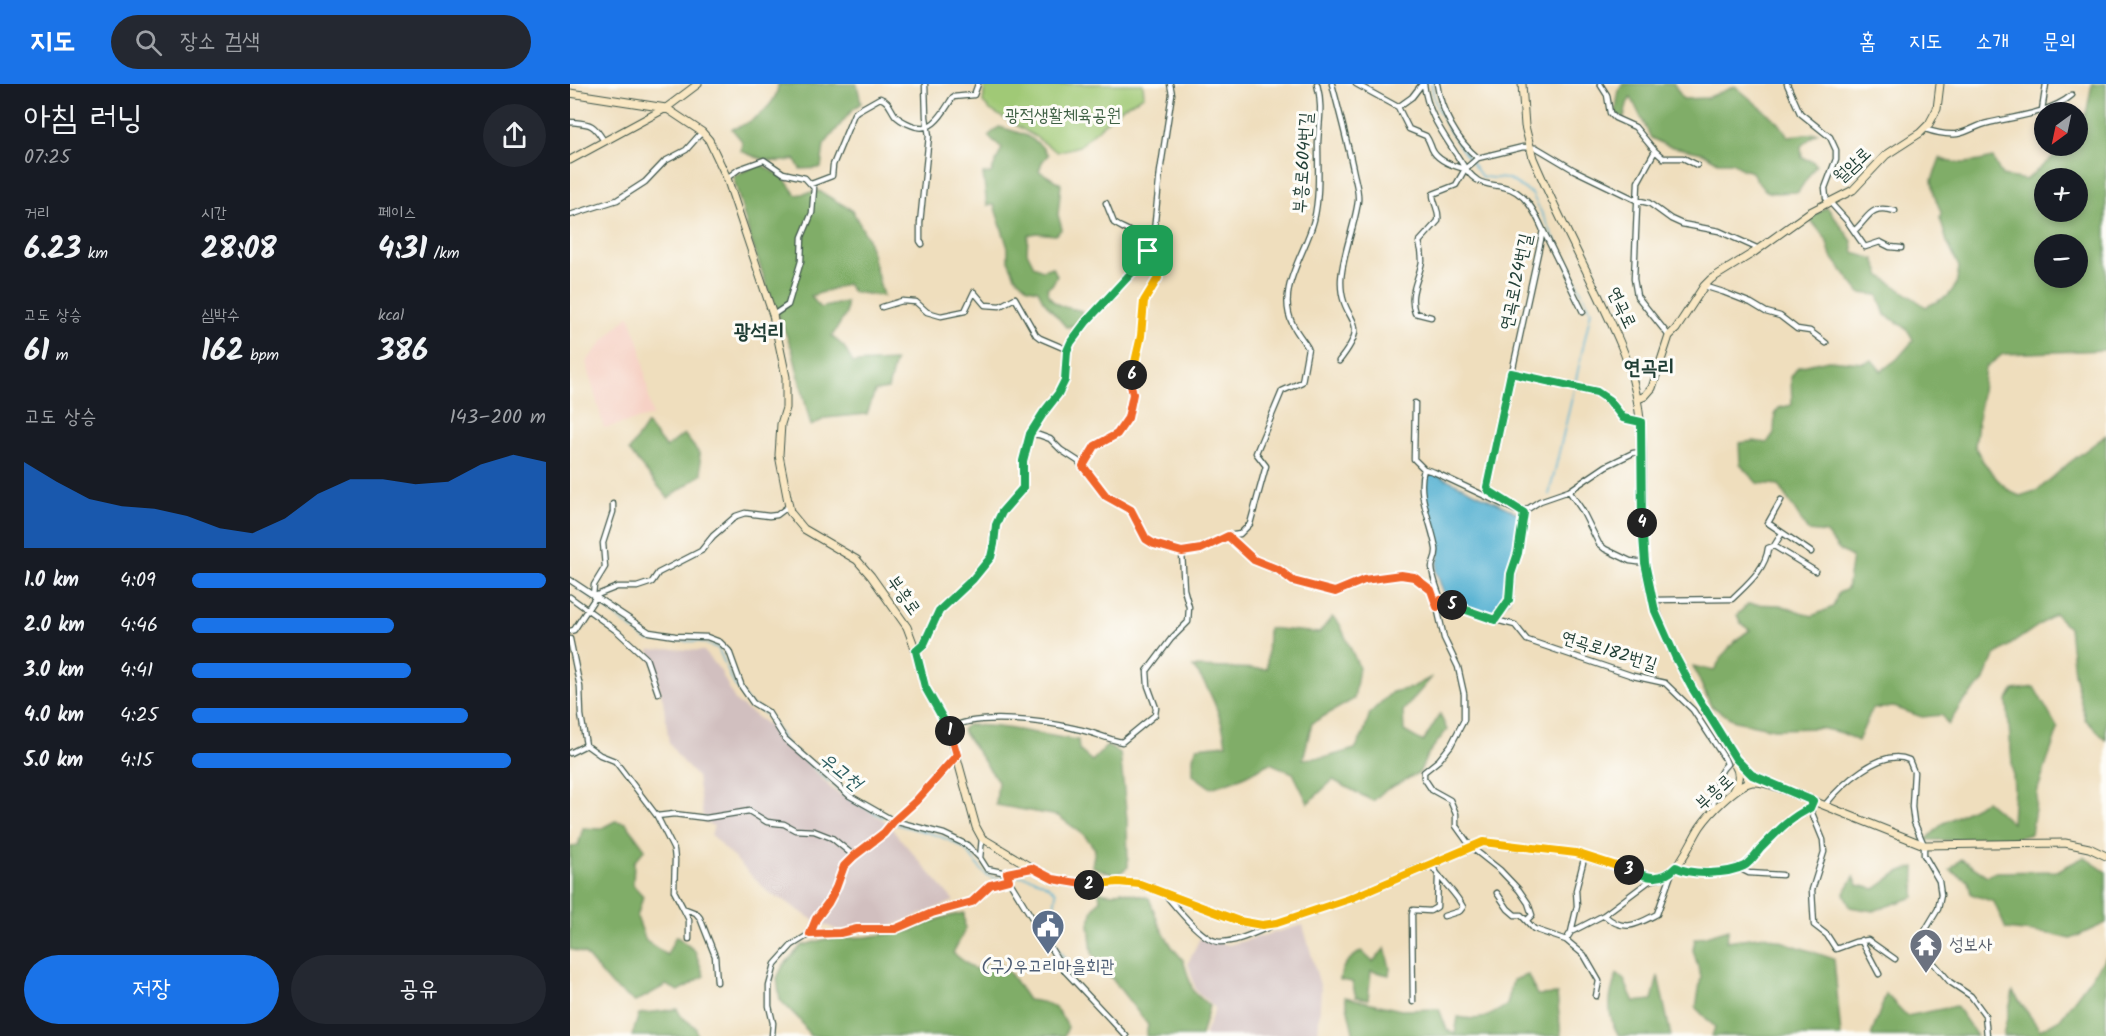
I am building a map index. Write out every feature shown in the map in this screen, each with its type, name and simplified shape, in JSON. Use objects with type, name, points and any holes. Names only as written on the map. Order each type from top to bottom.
[{"type":"main road","points":[[570,160],[666,108],[698,84]]},
{"type":"main road","name":"연곡로","points":[[1522,84],[1529,147],[1551,199],[1618,338],[1638,399],[1641,422],[1642,523],[1645,563],[1655,611],[1692,688],[1750,782]]},
{"type":"main road","points":[[1925,129],[1937,109],[1940,84]]},
{"type":"main road","name":"부흥로","points":[[570,93],[666,108],[702,132],[716,150],[773,315],[786,377],[786,408],[779,441],[779,455],[790,512],[804,530],[857,560],[907,627],[925,687],[949,729],[976,826],[982,838]]},
{"type":"main road","points":[[650,117],[653,105],[687,93]]},
{"type":"main road","points":[[679,99],[678,112],[689,123]]},
{"type":"main road","name":"월암로","points":[[1638,399],[1645,396],[1652,388],[1669,336],[1711,279],[1759,249],[1806,215],[1856,187],[1886,155],[1925,129]]},
{"type":"main road","points":[[1732,751],[1739,775],[1732,793]]},
{"type":"main road","points":[[1736,759],[1752,775],[1783,789]]},
{"type":"main road","name":"부흥로","points":[[1674,869],[1702,825],[1714,811],[1732,793],[1750,782],[1783,789],[1811,805],[1825,805],[1924,845],[2065,843],[2089,848],[2106,856]]},
{"type":"main road","points":[[982,838],[1053,879],[1087,885],[1118,882],[1140,884],[1249,924],[1262,925],[1277,923],[1349,899],[1483,842],[1585,855],[1652,879],[1663,877],[1674,869]]},
{"type":"street","points":[[922,244],[920,223],[929,136],[925,84]]},
{"type":"street","points":[[811,184],[832,176],[832,165],[857,111],[880,98],[890,105],[897,118],[920,129],[928,128],[953,97],[974,95],[978,84]]},
{"type":"street","points":[[916,651],[924,644],[939,611],[973,579],[991,557],[996,525],[1002,512],[1023,488],[1023,461],[1030,434],[1065,380],[1068,350],[1081,327],[1135,269],[1148,248],[1154,231],[1172,94],[1170,84]]},
{"type":"street","name":"부흥로604번길","points":[[1182,552],[1201,549],[1228,536],[1240,534],[1250,524],[1266,466],[1256,453],[1282,391],[1302,382],[1308,348],[1293,326],[1289,315],[1288,293],[1293,271],[1313,223],[1318,198],[1319,127],[1322,107],[1317,84]]},
{"type":"street","points":[[1332,84],[1359,198],[1341,278],[1341,298],[1357,330],[1351,346],[1339,361]]},
{"type":"street","name":"연곡로124번길","points":[[1356,84],[1398,107],[1409,129],[1426,136],[1439,158],[1465,169],[1479,182],[1509,188],[1526,199],[1537,215],[1543,230],[1487,487],[1489,491],[1524,513]]},
{"type":"street","points":[[1398,107],[1412,97],[1423,84]]},
{"type":"street","points":[[1423,84],[1437,127],[1465,169]]},
{"type":"street","points":[[1437,84],[1448,118],[1476,159]]},
{"type":"street","points":[[1600,84],[1607,95],[1610,113],[1615,118],[1635,127],[1662,158],[1683,158],[1697,165]]},
{"type":"street","points":[[1787,84],[1800,113],[1830,137],[1836,150],[1836,159],[1825,189],[1828,203],[1847,221],[1865,247],[1880,242],[1890,247],[1901,248]]},
{"type":"street","points":[[2043,102],[2046,84]]},
{"type":"street","points":[[2064,102],[2072,95]]},
{"type":"street","points":[[1925,129],[1940,134],[1955,134],[1986,123],[2034,112]]},
{"type":"street","points":[[570,122],[591,124],[604,141]]},
{"type":"street","points":[[570,214],[617,200],[645,182],[665,161],[686,150],[702,132]]},
{"type":"street","points":[[1431,317],[1414,313],[1412,304],[1413,290],[1422,260],[1419,242],[1438,221],[1438,210],[1433,194],[1456,185],[1465,169],[1476,159],[1529,147],[1546,152],[1574,170],[1636,200],[1649,202],[1671,219],[1682,224],[1719,231],[1759,249]]},
{"type":"street","points":[[1655,151],[1638,182],[1634,279],[1637,296],[1669,336]]},
{"type":"street","points":[[727,178],[739,169],[764,160],[783,173],[805,178],[811,184],[815,194],[812,213],[802,237],[801,261],[788,305],[773,315]]},
{"type":"street","points":[[1083,466],[1095,446],[1117,434],[1128,418],[1133,394],[1130,381],[1141,336],[1144,301],[1158,278],[1148,248],[1140,243],[1129,230],[1114,223],[1106,203]]},
{"type":"street","points":[[1854,231],[1861,225],[1868,213],[1876,209],[1885,208],[1896,211]]},
{"type":"street","points":[[1543,230],[1584,312]]},
{"type":"street","points":[[1704,286],[1780,316],[1797,329],[1810,330],[1826,343]]},
{"type":"street","points":[[882,307],[902,301],[916,302],[927,312],[941,316],[965,311],[974,292],[985,305],[1000,306],[1015,298],[1036,335],[1068,350]]},
{"type":"street","points":[[1511,373],[1597,392],[1609,400],[1626,420],[1641,422]]},
{"type":"street","points":[[1415,404],[1414,459],[1424,469],[1524,513]]},
{"type":"street","points":[[949,729],[972,720],[1022,720],[1075,728],[1122,742],[1155,715],[1156,708],[1147,671],[1171,639],[1188,622],[1189,607],[1184,589],[1182,552],[1154,544],[1146,539],[1131,510],[1106,496],[1078,461],[1061,450],[1050,439],[1030,434]]},
{"type":"street","points":[[1495,620],[1509,600],[1511,574],[1518,553],[1524,513],[1548,498],[1569,491],[1606,466],[1633,453],[1642,452]]},
{"type":"street","points":[[1424,469],[1422,488],[1437,553],[1432,568],[1441,600],[1437,607]]},
{"type":"street","points":[[1569,491],[1582,510],[1599,544],[1630,561],[1645,563]]},
{"type":"street","points":[[1781,500],[1768,523],[1811,552]]},
{"type":"street","points":[[594,598],[594,585],[605,567],[603,543],[613,512],[613,504]]},
{"type":"street","points":[[570,631],[574,630],[597,595],[617,587],[637,587],[652,582],[658,573],[700,551],[736,516],[745,513],[769,516],[789,506]]},
{"type":"street","points":[[1653,600],[1732,599],[1754,577],[1767,559],[1768,548],[1774,546],[1782,533]]},
{"type":"street","points":[[1228,536],[1254,560],[1279,570],[1293,581],[1335,592],[1364,580],[1401,575],[1414,577],[1431,590],[1444,638],[1458,667],[1464,694],[1464,720],[1451,745],[1440,760],[1424,772],[1424,778],[1432,790],[1450,800],[1456,814],[1456,826],[1472,847],[1500,870],[1519,890],[1528,903],[1532,915],[1527,920]]},
{"type":"street","points":[[1774,546],[1815,572]]},
{"type":"street","points":[[570,580],[594,598],[650,632],[675,636],[707,637],[720,642],[729,651],[742,687],[753,703],[768,712],[785,739],[850,796],[892,823],[944,834],[967,846],[980,858],[987,869],[1008,877],[1064,970],[1126,1036]]},
{"type":"street","points":[[570,597],[618,632],[646,658],[658,693]]},
{"type":"street","name":"연곡로182번길","points":[[1441,600],[1464,610],[1515,624],[1527,640],[1536,644],[1633,676],[1665,683],[1684,700],[1727,764],[1723,766],[1716,784],[1714,811]]},
{"type":"street","points":[[570,639],[580,687],[581,715],[586,745],[600,755],[615,761],[657,816],[674,850],[673,887],[689,920],[689,939]]},
{"type":"street","points":[[570,753],[586,745]]},
{"type":"street","points":[[810,934],[816,919],[836,888],[844,866],[884,833],[957,755]]},
{"type":"street","points":[[1825,805],[1839,788],[1873,764],[1903,757],[1909,760],[1914,772],[1912,807],[1914,822],[1924,845],[1924,855],[1939,881],[1941,895],[1938,909],[1926,929],[1926,937],[1931,948],[1930,958],[1950,982],[1971,996],[1985,1015],[1986,1036]]},
{"type":"street","points":[[1604,915],[1614,924],[1627,927],[1657,914],[1674,869],[1700,873],[1745,866],[1793,816],[1811,805],[1823,840],[1824,852],[1812,890],[1814,925],[1827,935],[1836,950],[1861,940],[1868,940],[1895,959]]},
{"type":"street","points":[[657,816],[674,814],[706,818],[750,811],[767,822],[784,824],[795,830],[814,831],[832,838],[854,856]]},
{"type":"street","points":[[980,858],[982,838]]},
{"type":"street","points":[[1568,936],[1577,906],[1576,891],[1585,855]]},
{"type":"street","points":[[1431,864],[1438,876],[1458,896],[1463,907],[1460,911],[1444,916]]},
{"type":"street","points":[[1737,867],[1749,873],[1782,875]]},
{"type":"street","points":[[772,1036],[769,986],[775,964],[792,945],[810,934],[840,933],[857,929],[895,929],[932,913],[972,902],[990,885],[1032,868]]},
{"type":"street","points":[[1413,1002],[1412,915],[1413,910],[1430,911],[1437,907],[1438,876]]},
{"type":"street","points":[[1568,936],[1604,915],[1652,879]]},
{"type":"street","points":[[1163,892],[1183,916],[1210,940],[1218,942],[1244,937],[1277,923]]},
{"type":"street","points":[[1497,893],[1508,909],[1515,915],[1521,915],[1534,929],[1568,936],[1593,968],[1599,981],[1596,996]]},
{"type":"street","points":[[683,908],[696,913],[704,927],[715,956],[717,982]]},
{"type":"street","points":[[1861,940],[1879,974]]},
{"type":"shaded area","points":[[629,315],[640,345],[652,416],[604,428],[586,362]]},
{"type":"shaded area","points":[[649,650],[704,651],[720,670],[736,702],[768,725],[833,790],[885,821],[954,901],[890,927],[837,930],[810,918],[770,894],[711,835],[714,826],[704,823],[697,777],[669,743],[663,700]]},
{"type":"shaded area","points":[[1303,925],[1321,989],[1318,1036],[1204,1036],[1215,1008],[1196,991],[1188,963],[1200,938],[1229,945]]},
{"type":"green space","points":[[778,84],[857,84],[861,103],[852,110],[824,145],[821,168],[800,169],[795,159],[768,160],[741,151],[742,141],[732,129],[747,123],[762,112],[777,92]]},
{"type":"green space","name":"광적생활체육공원","points":[[985,84],[1143,84],[1144,96],[1123,107],[1079,146],[1057,152],[990,110],[983,103]]},
{"type":"green space","points":[[1623,84],[1674,84],[1683,99],[1707,98],[1735,86],[1779,123],[1788,136],[1817,133],[1801,146],[1802,158],[1816,165],[1798,192],[1775,193],[1765,190],[1752,172],[1732,162],[1718,162],[1703,153],[1668,146],[1651,138],[1631,97],[1624,118],[1615,114],[1619,90]]},
{"type":"green space","points":[[2092,84],[2106,84],[2106,350],[2003,354],[1985,368],[1975,446],[1982,460],[1997,479],[2011,492],[2020,496],[2038,490],[2106,435],[2106,740],[2085,719],[2074,673],[2069,628],[2055,614],[1994,656],[1983,682],[1962,703],[1948,725],[1942,715],[1922,717],[1894,707],[1872,709],[1858,741],[1842,733],[1820,728],[1774,729],[1735,721],[1711,706],[1693,666],[1714,671],[1729,648],[1750,630],[1741,624],[1737,615],[1748,604],[1780,605],[1812,616],[1833,607],[1838,593],[1847,589],[1852,557],[1839,550],[1826,533],[1808,531],[1779,485],[1757,483],[1740,464],[1739,443],[1754,441],[1767,443],[1774,433],[1775,413],[1779,408],[1792,405],[1791,377],[1798,367],[1828,360],[1863,363],[1872,360],[1881,371],[1897,359],[1913,341],[1906,328],[1885,315],[1878,295],[1860,293],[1831,256],[1826,239],[1809,218],[1827,207],[1852,241],[1854,253],[1874,259],[1881,276],[1926,307],[1948,296],[1956,285],[1959,267],[1947,242],[1940,218],[1941,212],[1934,195],[1932,180],[1940,158],[1959,163],[1993,158],[2002,176],[2026,180],[2034,173],[2034,222],[2088,222],[2088,168],[2040,168],[2054,156],[2088,156],[2088,105]]},
{"type":"green space","points":[[999,127],[1020,133],[1039,144],[1048,155],[1039,171],[1061,184],[1058,215],[1062,229],[1055,235],[1036,233],[1028,235],[1027,252],[1034,266],[1042,270],[1053,267],[1057,276],[1052,285],[1047,288],[1049,295],[1060,306],[1082,311],[1081,318],[1076,324],[1066,327],[1043,300],[1038,290],[1028,288],[1015,276],[1008,260],[1008,248],[994,205],[987,205],[983,174],[991,173],[1002,148],[988,136]]},
{"type":"green space","points":[[760,164],[783,177],[796,195],[819,191],[852,210],[868,239],[883,296],[853,292],[847,284],[811,296],[820,308],[846,302],[846,314],[832,336],[844,347],[853,363],[895,361],[888,389],[875,391],[867,414],[826,418],[811,426],[792,349],[750,237],[733,176]]},
{"type":"green space","points":[[647,424],[666,448],[684,434],[699,453],[702,474],[668,498],[629,451]]},
{"type":"green space","points":[[1332,617],[1339,623],[1359,667],[1354,699],[1312,723],[1303,759],[1327,757],[1355,749],[1363,735],[1370,713],[1392,692],[1411,688],[1432,677],[1403,711],[1404,731],[1423,742],[1440,714],[1447,730],[1428,754],[1419,773],[1384,791],[1373,801],[1333,780],[1308,803],[1293,773],[1270,763],[1241,778],[1211,788],[1193,775],[1193,757],[1197,747],[1226,744],[1222,723],[1214,703],[1193,667],[1267,669],[1268,628],[1319,633]]},
{"type":"green space","points":[[2034,687],[2058,729],[2038,789],[2031,834],[2004,841],[1926,840],[1942,824],[1986,801],[2012,823],[2014,788],[2007,700],[2014,690]]},
{"type":"green space","points":[[967,725],[1009,728],[1078,740],[1079,750],[1092,761],[1107,746],[1120,753],[1127,819],[1128,867],[1116,876],[1092,866],[1095,849],[1084,835],[1058,816],[996,805],[998,781],[962,730]]},
{"type":"green space","points":[[615,821],[626,823],[645,849],[634,862],[633,885],[643,896],[637,917],[646,941],[667,955],[676,936],[695,951],[704,976],[679,991],[666,985],[635,1002],[610,984],[585,954],[570,949],[570,847],[578,846],[583,828],[600,829]]},
{"type":"green space","points":[[2084,857],[2106,872],[2106,923],[2071,939],[2006,929],[1994,902],[1971,894],[1968,881],[1950,870],[1961,859],[1987,876],[1996,872],[2057,871]]},
{"type":"green space","points":[[1915,867],[1914,897],[1873,911],[1850,907],[1844,893],[1854,877],[1858,885],[1875,889],[1898,872]]},
{"type":"green space","points":[[1121,891],[1149,898],[1159,925],[1183,960],[1193,991],[1209,1006],[1201,1036],[1146,1036],[1148,1025],[1092,953],[1089,924],[1093,909],[1100,900],[1099,892],[1113,894]]},
{"type":"green space","points":[[964,913],[965,930],[953,953],[974,969],[998,962],[1010,973],[1028,1000],[1043,1002],[1057,1010],[1068,1027],[1064,1036],[810,1036],[800,1020],[780,1000],[777,978],[783,966],[801,946],[825,939],[866,937],[911,931],[941,918]]},
{"type":"green space","points":[[1729,929],[1726,941],[1766,936],[1834,959],[1841,1036],[1712,1036],[1715,1027],[1696,1008],[1701,977],[1693,950],[1695,939]]},
{"type":"green space","points":[[1385,948],[1390,968],[1389,975],[1371,971],[1368,999],[1356,997],[1352,982],[1340,980],[1344,966],[1361,951],[1373,962]]},
{"type":"green space","points":[[2106,957],[2106,1036],[2003,1036],[2013,992],[2040,1030],[2060,1019]]},
{"type":"green space","points":[[1617,974],[1624,980],[1634,1002],[1652,1000],[1658,976],[1671,1036],[1619,1036],[1610,1013],[1610,998]]},
{"type":"green space","points":[[1528,975],[1537,995],[1557,994],[1561,1036],[1354,1036],[1345,997],[1401,1010],[1439,1009],[1447,1030],[1455,1034],[1458,1017],[1478,1019],[1495,1013],[1507,1005],[1513,980]]},
{"type":"green space","points":[[1886,994],[1907,1016],[1956,1006],[1977,1036],[1871,1036]]},
{"type":"green space","points":[[677,1009],[681,1016],[696,1028],[697,1036],[632,1036],[639,1014]]},
{"type":"water","points":[[1434,473],[1524,516],[1511,574],[1509,600],[1491,615],[1446,600],[1436,571],[1440,550],[1424,489],[1426,477]]},
{"type":"waterway","points":[[1432,84],[1433,96],[1443,120],[1482,177],[1509,179],[1532,194],[1591,311],[1575,384]]},
{"type":"waterway","points":[[1549,495],[1574,389]]},
{"type":"waterway","name":"우고천","points":[[579,589],[592,598]]},
{"type":"waterway","name":"우고천","points":[[596,601],[648,641],[699,641],[718,648],[734,684],[749,703],[769,717],[784,742],[849,799],[883,817]]},
{"type":"waterway","name":"우고천","points":[[895,824],[929,833],[962,847],[989,876],[1000,879],[1024,876],[1052,888],[1056,892],[1051,921],[1052,935],[1058,949],[1075,973]]},
{"type":"place","name":"(구)우고리마을회관","points":[[1048,955]]},
{"type":"place","name":"성보사","points":[[1926,974]]},
{"type":"district","name":"광석리","points":[[759,332]]},
{"type":"district","name":"연곡리","points":[[1649,368]]},
{"type":"route","points":[[1148,251],[1157,270],[1158,278],[1144,301],[1141,336],[1130,381],[1133,394],[1128,418],[1117,434],[1095,446],[1083,466],[1106,496],[1131,510],[1146,539],[1154,544],[1182,552],[1201,549],[1228,536],[1254,560],[1279,570],[1293,581],[1335,592],[1364,580],[1401,575],[1414,577],[1431,590],[1437,607],[1441,600],[1495,620],[1509,600],[1511,574],[1518,553],[1524,513],[1489,491],[1487,487],[1511,373],[1597,392],[1613,404],[1623,418],[1641,422],[1642,523],[1645,563],[1655,611],[1675,656],[1736,759],[1752,775],[1813,801],[1810,808],[1793,816],[1745,866],[1716,872],[1700,873],[1676,867],[1663,877],[1652,879],[1576,853],[1483,842],[1349,899],[1277,923],[1262,925],[1239,921],[1140,884],[1118,882],[1087,885],[1053,879],[1032,868],[1007,873],[1009,880],[990,885],[972,902],[932,913],[895,929],[857,929],[840,933],[810,934],[816,919],[836,888],[844,866],[884,833],[957,755],[949,729],[925,687],[916,651],[924,644],[939,611],[973,579],[991,557],[996,525],[1002,512],[1023,488],[1023,461],[1030,434],[1065,380],[1067,351],[1071,342],[1148,251]]}]
